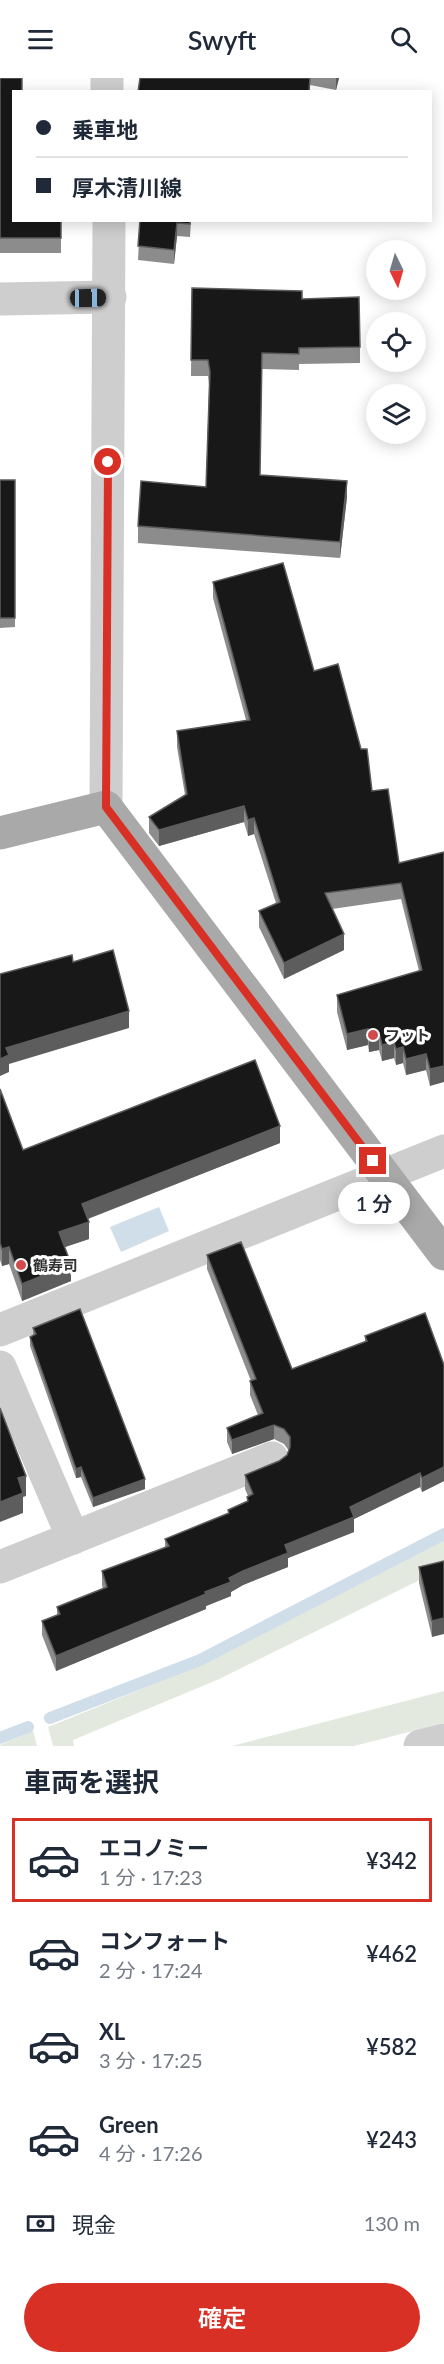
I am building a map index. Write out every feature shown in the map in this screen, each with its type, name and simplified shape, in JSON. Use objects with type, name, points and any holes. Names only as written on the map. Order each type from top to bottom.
[{"type":"main road","points":[[0,833],[106,807],[444,1254]]},
{"type":"street","points":[[106,807],[109,222]]},
{"type":"street","points":[[0,299],[110,297]]},
{"type":"street","points":[[0,1330],[444,1151]]},
{"type":"street","points":[[0,1367],[73,1538]]},
{"type":"street","points":[[0,1567],[272,1458]]},
{"type":"street","points":[[420,1746],[444,1740]]},
{"type":"shaded area","points":[[159,1207],[169,1231],[121,1252],[110,1227]]},
{"type":"shaded area","points":[[444,1540],[444,1568],[217,1680],[73,1740],[74,1746],[53,1746],[48,1727],[206,1663]]},
{"type":"shaded area","points":[[444,1691],[444,1723],[354,1746],[232,1746]]},
{"type":"shaded area","points":[[33,1731],[37,1746],[0,1746],[0,1745]]},
{"type":"building","points":[[0,78],[22,78],[22,90],[12,90],[12,222],[61,222],[61,238],[0,238]]},
{"type":"building","points":[[140,78],[310,78],[309,90],[138,90]]},
{"type":"building","points":[[140,222],[190,222],[190,224],[177,223],[174,250],[138,246]]},
{"type":"building","points":[[192,288],[302,291],[302,299],[359,297],[360,347],[299,348],[299,354],[262,353],[260,475],[347,481],[340,542],[138,526],[141,481],[206,487],[210,372],[208,360],[191,360]]},
{"type":"building","points":[[0,480],[15,480],[15,618],[0,618]]},
{"type":"building","points":[[283,563],[314,671],[338,664],[361,749],[367,749],[372,791],[388,789],[399,863],[444,852],[444,1066],[430,1069],[426,1054],[406,1059],[403,1047],[396,1049],[394,1042],[382,1045],[379,1033],[369,1036],[368,1029],[347,1034],[337,995],[422,970],[401,883],[325,893],[344,934],[284,963],[259,911],[280,902],[254,818],[248,820],[244,806],[159,830],[149,817],[187,794],[177,731],[250,720],[213,582]]},
{"type":"building","points":[[113,950],[129,1011],[6,1048],[9,1055],[0,1059],[0,974],[72,955],[73,962]]},
{"type":"building","points":[[255,1060],[280,1126],[82,1204],[89,1222],[59,1232],[71,1264],[22,1284],[9,1247],[2,1249],[0,1243],[0,1089],[23,1150]]},
{"type":"building","points":[[241,1242],[292,1369],[367,1341],[365,1336],[425,1313],[444,1365],[444,1467],[422,1478],[420,1473],[350,1507],[354,1517],[285,1545],[288,1553],[229,1578],[231,1582],[56,1656],[42,1621],[60,1614],[57,1607],[107,1587],[102,1571],[169,1546],[165,1539],[229,1513],[228,1510],[248,1501],[247,1497],[253,1494],[245,1475],[279,1461],[287,1455],[290,1437],[284,1429],[274,1425],[232,1440],[227,1428],[263,1413],[250,1381],[256,1379],[207,1255]]},
{"type":"building","points":[[80,1309],[145,1479],[93,1498],[81,1467],[76,1469],[30,1337],[36,1334],[33,1328]]},
{"type":"building","points":[[0,1408],[26,1476],[18,1478],[23,1493],[0,1502]]},
{"type":"building","points":[[444,1561],[444,1618],[432,1621],[419,1567]]},
{"type":"waterway","points":[[50,1718],[200,1660],[444,1534]]},
{"type":"waterway","points":[[0,1738],[28,1727]]},
{"type":"place","name":"フット","points":[[373,1035]]},
{"type":"place","name":"鶴寿司","points":[[21,1265]]},
{"type":"route","points":[[108,462],[106,807],[373,1161]]}]
